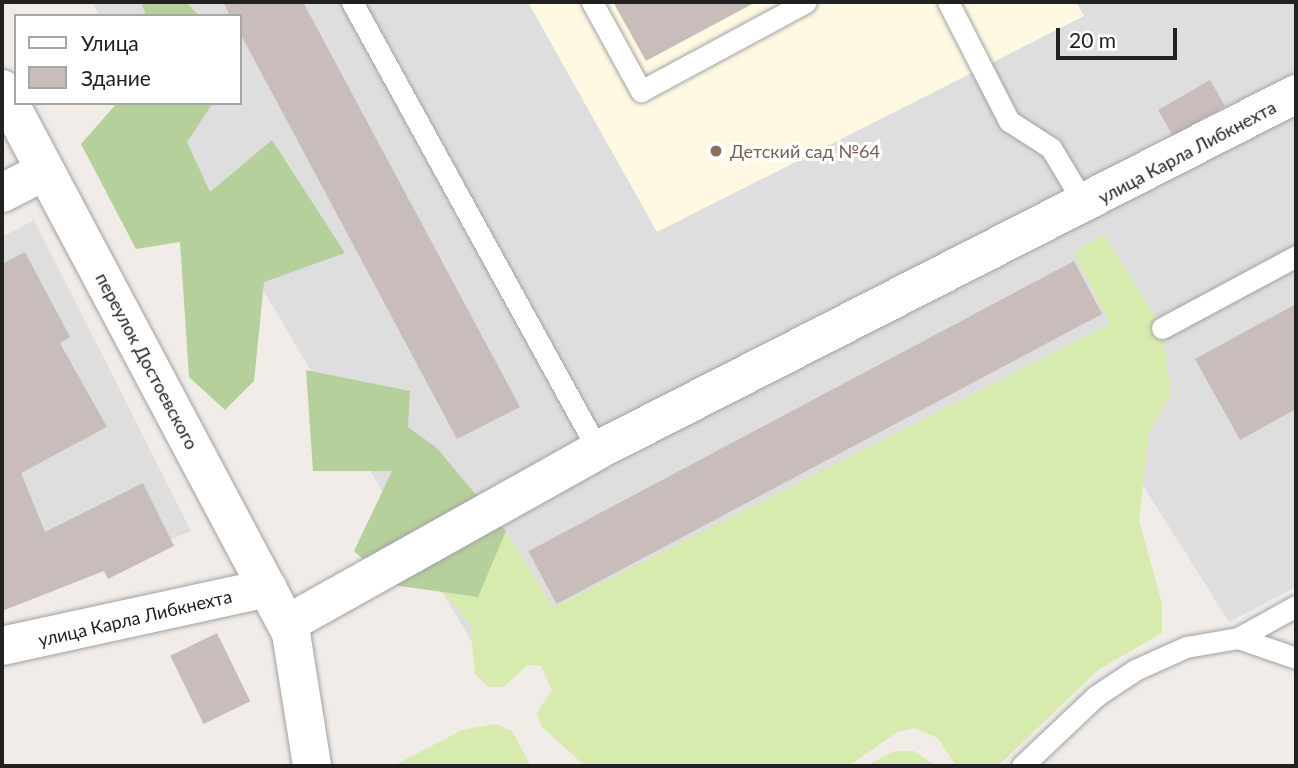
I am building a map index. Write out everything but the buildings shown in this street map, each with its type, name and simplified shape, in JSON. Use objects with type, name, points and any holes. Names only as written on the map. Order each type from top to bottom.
[{"type":"street","name":"переулок Достоевского","points":[[2,89],[289,628],[312,766]]},
{"type":"street","name":"улица Карла Либкнехта","points":[[289,628],[598,450],[1081,207],[1296,94]]},
{"type":"street","points":[[2,193],[46,171]]},
{"type":"street","name":"улица Карла Либкнехта","points":[[2,646],[268,588]]},
{"type":"lane","points":[[352,2],[598,450]]},
{"type":"lane","points":[[592,2],[641,91],[806,2]]},
{"type":"lane","points":[[948,2],[1009,121],[1051,148],[1081,207]]},
{"type":"lane","points":[[1162,328],[1296,256]]},
{"type":"lane","points":[[1023,766],[1096,696],[1135,670],[1186,646],[1238,638],[1296,606]]},
{"type":"lane","points":[[1238,638],[1296,658]]},
{"type":"shaded area","points":[[92,2],[1296,2],[1296,587],[1229,622],[1095,409],[488,669],[153,105],[242,105],[242,14],[99,14]]},
{"type":"shaded area","name":"Детский сад №64","points":[[528,2],[1076,2],[1084,16],[657,232]]},
{"type":"shaded area","points":[[34,220],[191,531],[2,608],[2,237]]},
{"type":"green space","points":[[141,2],[186,2],[197,14],[145,14]]},
{"type":"green space","points":[[115,105],[212,105],[187,142],[210,192],[272,140],[345,253],[264,282],[254,381],[225,410],[189,377],[180,242],[136,249],[81,144]]},
{"type":"green space","points":[[1104,234],[1162,328],[1171,394],[1149,432],[1139,520],[1162,604],[1162,633],[1098,670],[998,766],[956,766],[938,738],[915,728],[897,732],[849,766],[585,766],[541,726],[537,713],[552,690],[541,666],[528,665],[503,687],[489,687],[475,674],[470,624],[443,592],[478,597],[506,531],[553,608],[1110,324],[1074,252]]},
{"type":"green space","points":[[306,370],[410,391],[408,427],[437,448],[506,531],[478,597],[393,585],[354,551],[392,471],[313,471]]},
{"type":"green space","points":[[496,724],[512,731],[531,766],[393,766],[462,730]]},
{"type":"green space","points":[[895,751],[914,751],[936,766],[865,766]]},
{"type":"place","name":"Детский сад №64","points":[[716,151]]}]
